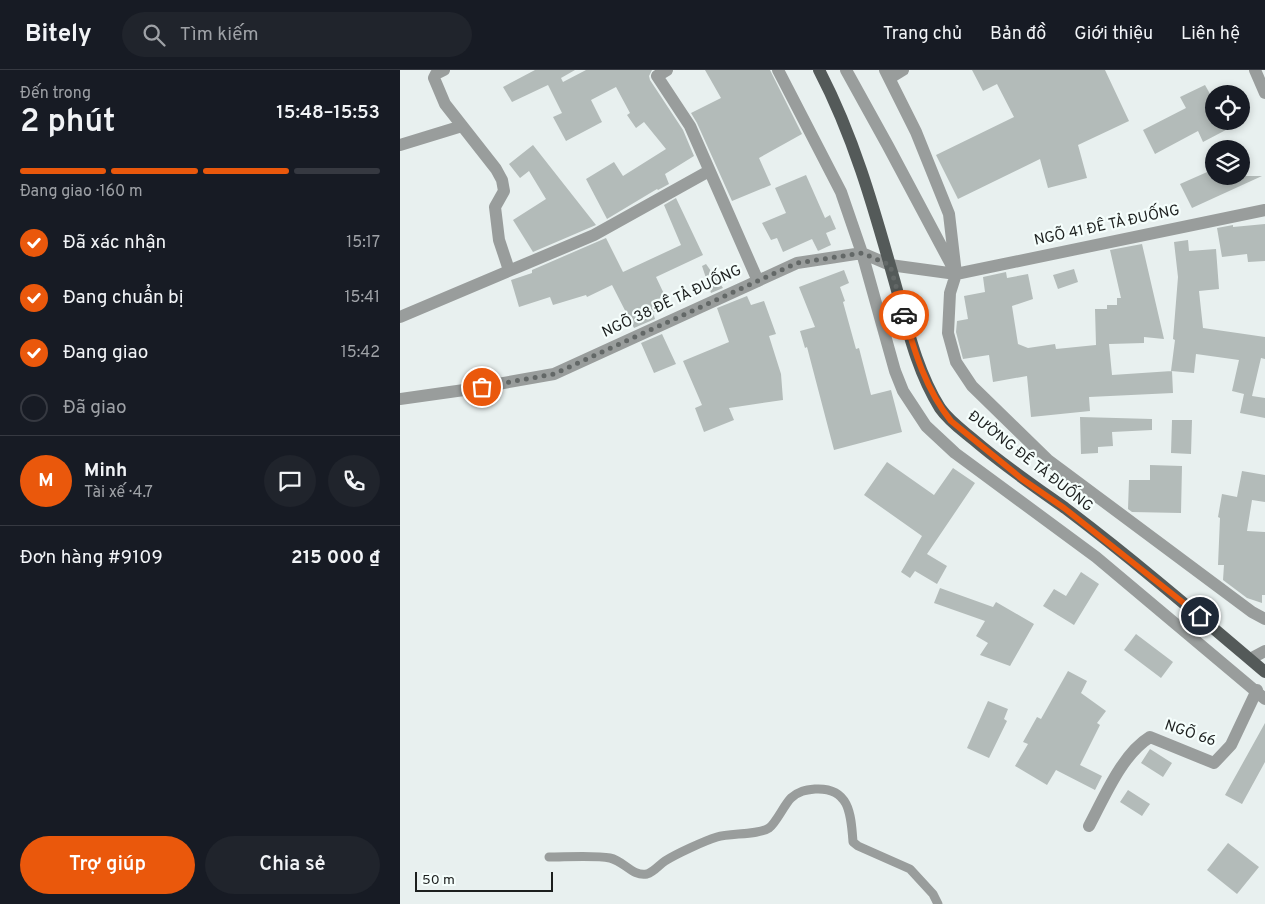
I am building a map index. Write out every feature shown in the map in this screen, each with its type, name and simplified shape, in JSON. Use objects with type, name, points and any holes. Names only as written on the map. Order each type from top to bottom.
[{"type":"main road","name":"ĐƯỜNG ĐÊ TẢ ĐUỐNG","points":[[819,70],[840,111],[870,193],[921,371],[941,409],[951,421],[1022,479],[1064,508],[1200,616],[1265,672]]},
{"type":"street","points":[[444,70],[436,74],[434,78],[445,104],[496,169],[502,180],[504,191],[495,207],[499,240],[509,270]]},
{"type":"street","points":[[778,70],[841,192],[862,253],[895,371],[903,391],[926,426],[955,453],[1096,558],[1261,695]]},
{"type":"street","points":[[846,70],[956,274]]},
{"type":"street","points":[[903,70],[887,74],[916,132],[949,214],[956,274],[950,293],[948,334],[956,362],[972,386],[1048,460],[1265,620]]},
{"type":"street","points":[[1255,70],[1265,93]]},
{"type":"street","points":[[662,73],[690,126],[758,281]]},
{"type":"street","points":[[400,145],[462,126]]},
{"type":"street","points":[[400,317],[594,235],[709,171]]},
{"type":"street","name":"NGÕ 41 ĐÊ TẢ ĐUỐNG","points":[[956,274],[1265,210]]},
{"type":"street","points":[[862,253],[890,265],[956,274]]},
{"type":"street","name":"NGÕ 38 ĐÊ TẢ ĐUỐNG","points":[[400,399],[554,374],[797,263],[862,253]]},
{"type":"street","points":[[1250,659],[1265,651]]},
{"type":"street","name":"NGÕ 66","points":[[1089,826],[1121,768],[1143,742],[1150,737],[1214,763],[1231,745],[1261,695]]},
{"type":"lane","points":[[549,857],[609,858],[622,863],[634,873],[642,875],[650,873],[665,861],[716,837],[760,832],[770,828],[791,798],[802,790],[824,788],[840,795],[848,807],[853,842],[858,846],[910,868],[933,894],[938,904]]},
{"type":"building","points":[[535,70],[575,70],[561,78],[563,82],[586,70],[652,70],[649,76],[650,80],[683,130],[694,156],[665,174],[669,184],[657,189],[607,219],[586,179],[614,162],[623,176],[666,149],[644,122],[636,128],[627,115],[630,113],[616,87],[591,100],[602,122],[566,141],[553,117],[562,113],[548,85],[512,102],[503,87]]},
{"type":"building","points":[[705,70],[770,70],[802,134],[759,158],[771,185],[732,201],[691,113],[721,98]]},
{"type":"building","points":[[972,70],[1105,70],[1129,121],[1078,145],[1087,178],[1048,188],[1040,159],[958,199],[936,155],[1014,117],[997,84],[983,91]]},
{"type":"building","points":[[1205,85],[1205,130],[1226,130],[1203,142],[1198,131],[1155,154],[1143,130],[1186,108],[1180,97]]},
{"type":"building","points":[[533,145],[596,225],[533,252],[513,220],[546,199],[529,171],[520,178],[509,164]]},
{"type":"building","points":[[1205,173],[1205,185],[1242,185],[1192,208],[1180,184]]},
{"type":"building","points":[[806,175],[825,218],[830,215],[836,229],[826,233],[831,245],[818,251],[812,239],[783,252],[777,238],[771,240],[762,223],[786,213],[775,188]]},
{"type":"building","points":[[1250,176],[1262,176],[1250,181]]},
{"type":"building","points":[[676,198],[703,255],[656,277],[665,296],[652,302],[656,311],[653,312],[655,319],[634,328],[612,285],[587,297],[586,295],[553,305],[550,297],[519,307],[511,280],[532,273],[532,270],[606,238],[623,272],[681,245],[664,205]]},
{"type":"building","points":[[1265,224],[1265,261],[1248,262],[1247,254],[1222,257],[1217,228],[1233,225],[1233,227]]},
{"type":"building","points":[[1188,240],[1189,251],[1216,249],[1219,289],[1199,291],[1203,328],[1265,337],[1265,359],[1261,358],[1252,396],[1265,398],[1265,418],[1240,413],[1244,394],[1232,391],[1239,360],[1196,354],[1194,373],[1171,371],[1175,340],[1173,339],[1178,277],[1174,242]]},
{"type":"building","points":[[1142,244],[1164,339],[1144,337],[1144,343],[1109,344],[1112,375],[1172,371],[1173,393],[1089,397],[1090,411],[1031,417],[1027,376],[993,382],[989,355],[963,359],[956,332],[957,321],[968,319],[964,296],[985,292],[983,277],[1006,272],[1007,278],[1028,274],[1033,299],[1012,306],[1018,344],[1028,348],[1055,344],[1056,349],[1096,345],[1095,309],[1107,309],[1107,305],[1117,305],[1117,298],[1121,298],[1110,250]]},
{"type":"building","points":[[706,264],[723,288],[711,293],[702,266]]},
{"type":"building","points":[[1074,269],[1078,282],[1058,289],[1053,275]]},
{"type":"building","points":[[844,270],[849,283],[840,287],[845,301],[843,302],[856,349],[859,348],[871,395],[891,390],[902,432],[834,450],[807,347],[805,348],[800,331],[815,327],[799,287]]},
{"type":"building","points":[[747,296],[751,305],[764,301],[776,334],[769,336],[781,374],[783,400],[729,408],[734,420],[704,432],[695,408],[702,405],[683,361],[729,342],[717,308]]},
{"type":"building","points":[[662,334],[676,364],[654,373],[641,343]]},
{"type":"building","points":[[1080,417],[1152,419],[1152,430],[1112,432],[1113,446],[1098,447],[1098,453],[1081,454]]},
{"type":"building","points":[[1172,420],[1192,420],[1191,454],[1171,453]]},
{"type":"building","points":[[887,462],[934,495],[953,468],[975,483],[927,554],[947,566],[937,584],[915,571],[910,578],[901,572],[922,536],[864,495]]},
{"type":"building","points":[[1150,465],[1182,466],[1181,513],[1132,512],[1128,509],[1129,480],[1150,480]]},
{"type":"building","points":[[1242,471],[1265,475],[1265,502],[1252,500],[1247,531],[1265,532],[1265,595],[1262,595],[1262,603],[1247,598],[1223,580],[1224,565],[1218,565],[1220,518],[1218,517],[1222,494],[1237,497]]},
{"type":"building","points":[[1081,572],[1099,584],[1074,625],[1043,606],[1054,589],[1066,596]]},
{"type":"building","points":[[940,588],[993,607],[996,602],[1034,624],[1010,666],[980,655],[988,643],[976,636],[985,621],[934,603]]},
{"type":"building","points":[[1136,634],[1173,662],[1161,678],[1124,650]]},
{"type":"building","points":[[1068,671],[1087,681],[1081,693],[1106,711],[1097,723],[1100,725],[1080,765],[1102,776],[1095,790],[1056,770],[1047,785],[1015,766],[1028,744],[1023,742],[1037,717],[1041,719]]},
{"type":"building","points":[[988,701],[1008,709],[1004,719],[1007,721],[989,758],[967,748]]},
{"type":"building","points":[[1265,723],[1265,762],[1242,804],[1225,795]]},
{"type":"building","points":[[1150,749],[1172,763],[1163,777],[1141,763]]},
{"type":"building","points":[[1128,790],[1150,804],[1142,816],[1120,802]]},
{"type":"building","points":[[1228,843],[1259,867],[1237,894],[1207,870]]},
{"type":"way so far","points":[[482,387],[554,374],[797,263],[862,253],[890,265],[904,315]]},
{"type":"route","points":[[904,315],[921,371],[941,409],[951,421],[1022,479],[1064,508],[1200,616]]}]
